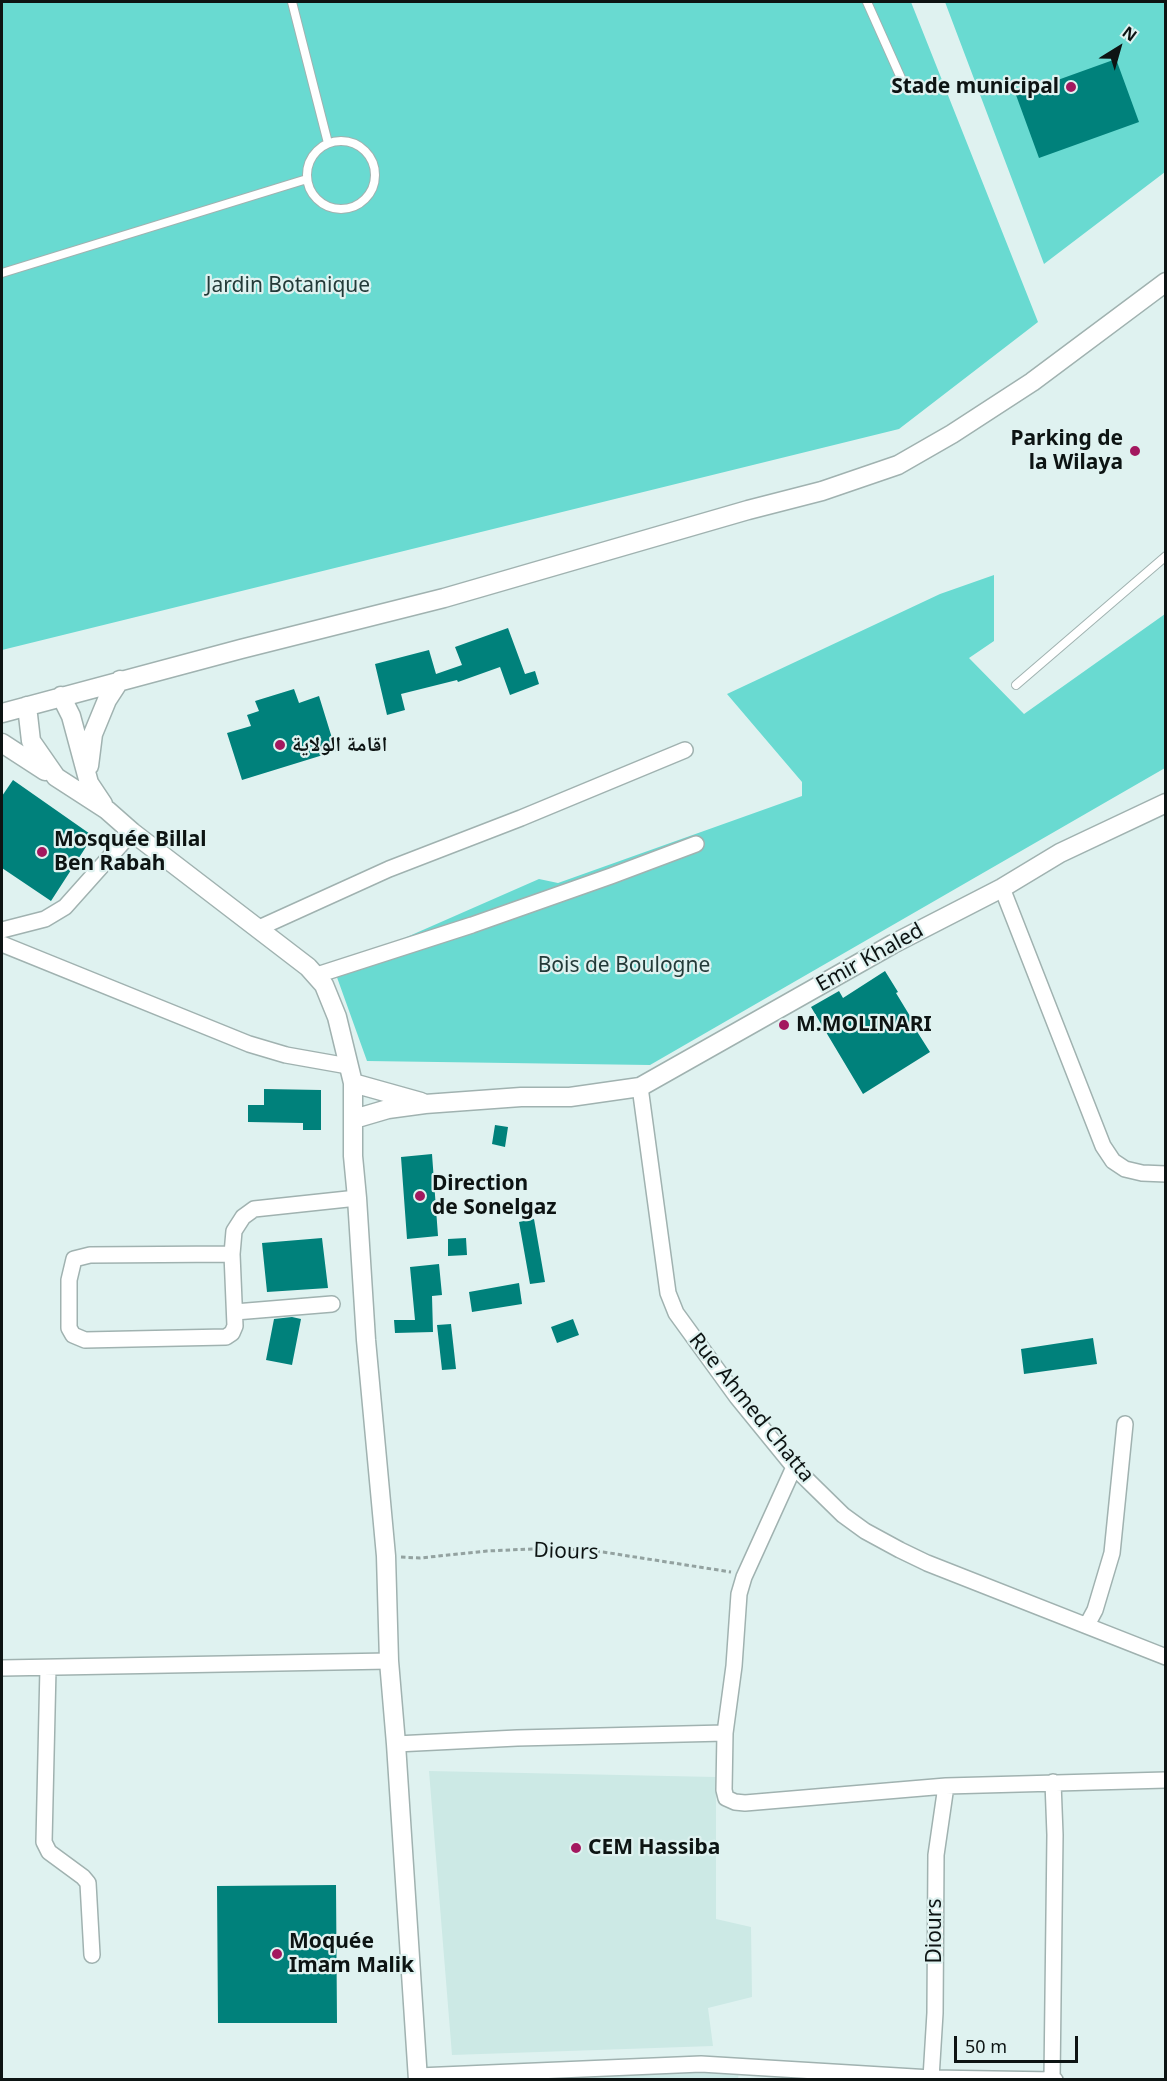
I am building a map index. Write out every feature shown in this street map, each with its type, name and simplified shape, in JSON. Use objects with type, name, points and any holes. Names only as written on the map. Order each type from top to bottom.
[{"type":"street","points":[[2,713],[120,680],[444,598],[822,491],[898,465],[952,434],[1032,382],[1166,282]]},
{"type":"street","points":[[89,783],[89,758],[93,734],[107,700],[120,680]]},
{"type":"street","points":[[61,696],[71,716],[89,783],[107,810]]},
{"type":"street","points":[[27,706],[31,741],[56,777]]},
{"type":"street","points":[[2,742],[107,810],[132,832],[259,928],[317,975],[334,1005],[351,1075],[354,1119],[353,1156],[366,1340],[386,1556],[388,1661],[396,1744],[418,2078],[701,2064],[931,2078],[1054,2079],[1055,1835],[1053,1782]]},
{"type":"street","points":[[259,928],[389,869],[521,819],[685,750]]},
{"type":"street","name":"Emir Khaled","points":[[354,1119],[388,1109],[425,1104],[570,1096],[640,1087],[893,944],[1002,888],[1060,853],[1166,803]]},
{"type":"street","points":[[2,930],[45,919],[65,907],[132,832]]},
{"type":"street","points":[[317,975],[482,921],[696,844]]},
{"type":"street","points":[[1002,888],[1102,1146],[1113,1161],[1125,1168],[1142,1173],[1166,1174]]},
{"type":"street","points":[[2,944],[249,1044],[351,1075],[425,1104]]},
{"type":"street","name":"Rue Ahmed Chatta","points":[[640,1087],[668,1293],[676,1313],[737,1397],[794,1467],[843,1515],[874,1536],[927,1563],[1166,1657]]},
{"type":"street","points":[[232,1254],[90,1255],[74,1259],[69,1280],[69,1328],[73,1335],[84,1340],[226,1337],[236,1326],[232,1254],[234,1231],[243,1217],[254,1209],[357,1198]]},
{"type":"street","points":[[235,1312],[332,1304]]},
{"type":"street","points":[[1087,1625],[1095,1610],[1112,1553],[1125,1424]]},
{"type":"street","points":[[794,1467],[744,1576],[739,1594],[732,1686],[725,1733],[724,1790],[729,1801],[745,1803],[946,1785],[1166,1780]]},
{"type":"street","points":[[2,1668],[388,1661]]},
{"type":"street","points":[[48,1668],[44,1842],[49,1852],[88,1883],[92,1955]]},
{"type":"street","points":[[396,1744],[517,1738],[725,1733]]},
{"type":"street","name":"Diours","points":[[931,2078],[935,2013],[936,1855],[946,1785]]},
{"type":"lane","points":[[292,2],[328,143]]},
{"type":"lane","points":[[867,2],[905,87]]},
{"type":"lane","points":[[351,142],[361,147],[369,155],[374,166],[373,188],[358,205],[348,209],[336,209],[316,200],[307,179],[307,168],[311,157],[328,143],[351,142]]},
{"type":"lane","points":[[2,273],[307,179]]},
{"type":"lane","points":[[1016,685],[1166,556]]},
{"type":"path","name":"Diours","points":[[386,1556],[420,1558],[553,1548],[603,1552],[727,1571],[744,1576]]},
{"type":"shaded area","name":"CEM Hassiba","points":[[429,1771],[716,1777],[716,1919],[751,1927],[752,1997],[708,2008],[713,2046],[452,2055]]},
{"type":"shaded area","points":[[740,2064],[738,2079],[450,2080]]},
{"type":"green space","name":"Jardin Botanique","points":[[2,2],[911,2],[1038,322],[899,429],[2,650]]},
{"type":"green space","name":"Stade municipal","points":[[945,2],[1165,2],[1165,172],[1044,264]]},
{"type":"green space","name":"Bois de Boulogne","points":[[994,575],[994,641],[969,658],[1024,714],[1165,614],[1165,768],[650,1065],[367,1061],[334,969],[539,879],[558,883],[802,796],[802,782],[727,694],[940,594]]},
{"type":"building","points":[[1116,59],[1139,122],[1039,158],[1016,95]]},
{"type":"building","points":[[508,628],[525,674],[535,671],[539,684],[510,695],[500,667],[458,682],[457,680],[401,694],[405,710],[387,715],[375,664],[429,650],[436,674],[462,665],[455,647]]},
{"type":"building","points":[[294,689],[299,703],[319,696],[336,751],[242,780],[227,733],[251,726],[247,715],[259,711],[255,701]]},
{"type":"building","name":"Mosquée Billal Ben Rabah","points":[[13,780],[93,836],[51,901],[2,868],[2,796]]},
{"type":"building","points":[[885,971],[913,1021],[911,1022],[930,1052],[863,1094],[811,1007],[839,991],[843,998]]},
{"type":"building","points":[[264,1089],[321,1090],[321,1130],[303,1130],[303,1123],[248,1122],[248,1105],[264,1105]]},
{"type":"building","points":[[495,1125],[508,1127],[505,1147],[492,1144]]},
{"type":"building","name":"Direction de Sonelgaz","points":[[432,1154],[438,1236],[407,1239],[401,1157]]},
{"type":"building","points":[[534,1219],[545,1282],[530,1284],[519,1222]]},
{"type":"building","points":[[322,1238],[328,1288],[267,1292],[262,1243]]},
{"type":"building","points":[[466,1238],[467,1255],[448,1256],[448,1239]]},
{"type":"building","points":[[439,1264],[442,1295],[432,1296],[433,1332],[395,1333],[394,1320],[415,1320],[410,1267]]},
{"type":"building","points":[[519,1283],[522,1304],[472,1312],[469,1292]]},
{"type":"building","points":[[292,1317],[301,1319],[292,1365],[266,1360],[274,1319]]},
{"type":"building","points":[[573,1319],[579,1335],[557,1343],[551,1327]]},
{"type":"building","points":[[451,1324],[456,1369],[442,1370],[437,1325]]},
{"type":"building","points":[[1093,1338],[1097,1364],[1024,1374],[1021,1349]]},
{"type":"building","name":"Moquée Imam Malik","points":[[336,1885],[337,2023],[218,2023],[217,1886]]},
{"type":"place","name":"Stade municipal","points":[[1071,87]]},
{"type":"place","name":"Parking de la Wilaya","points":[[1135,451]]},
{"type":"place","name":"اقامة الولاية","points":[[280,745]]},
{"type":"place","name":"Mosquée Billal Ben Rabah","points":[[42,852]]},
{"type":"place","name":"M.MOLINARI","points":[[784,1025]]},
{"type":"place","name":"Direction de Sonelgaz","points":[[420,1196]]},
{"type":"place","name":"CEM Hassiba","points":[[576,1848]]},
{"type":"place","name":"Moquée Imam Malik","points":[[277,1954]]}]
